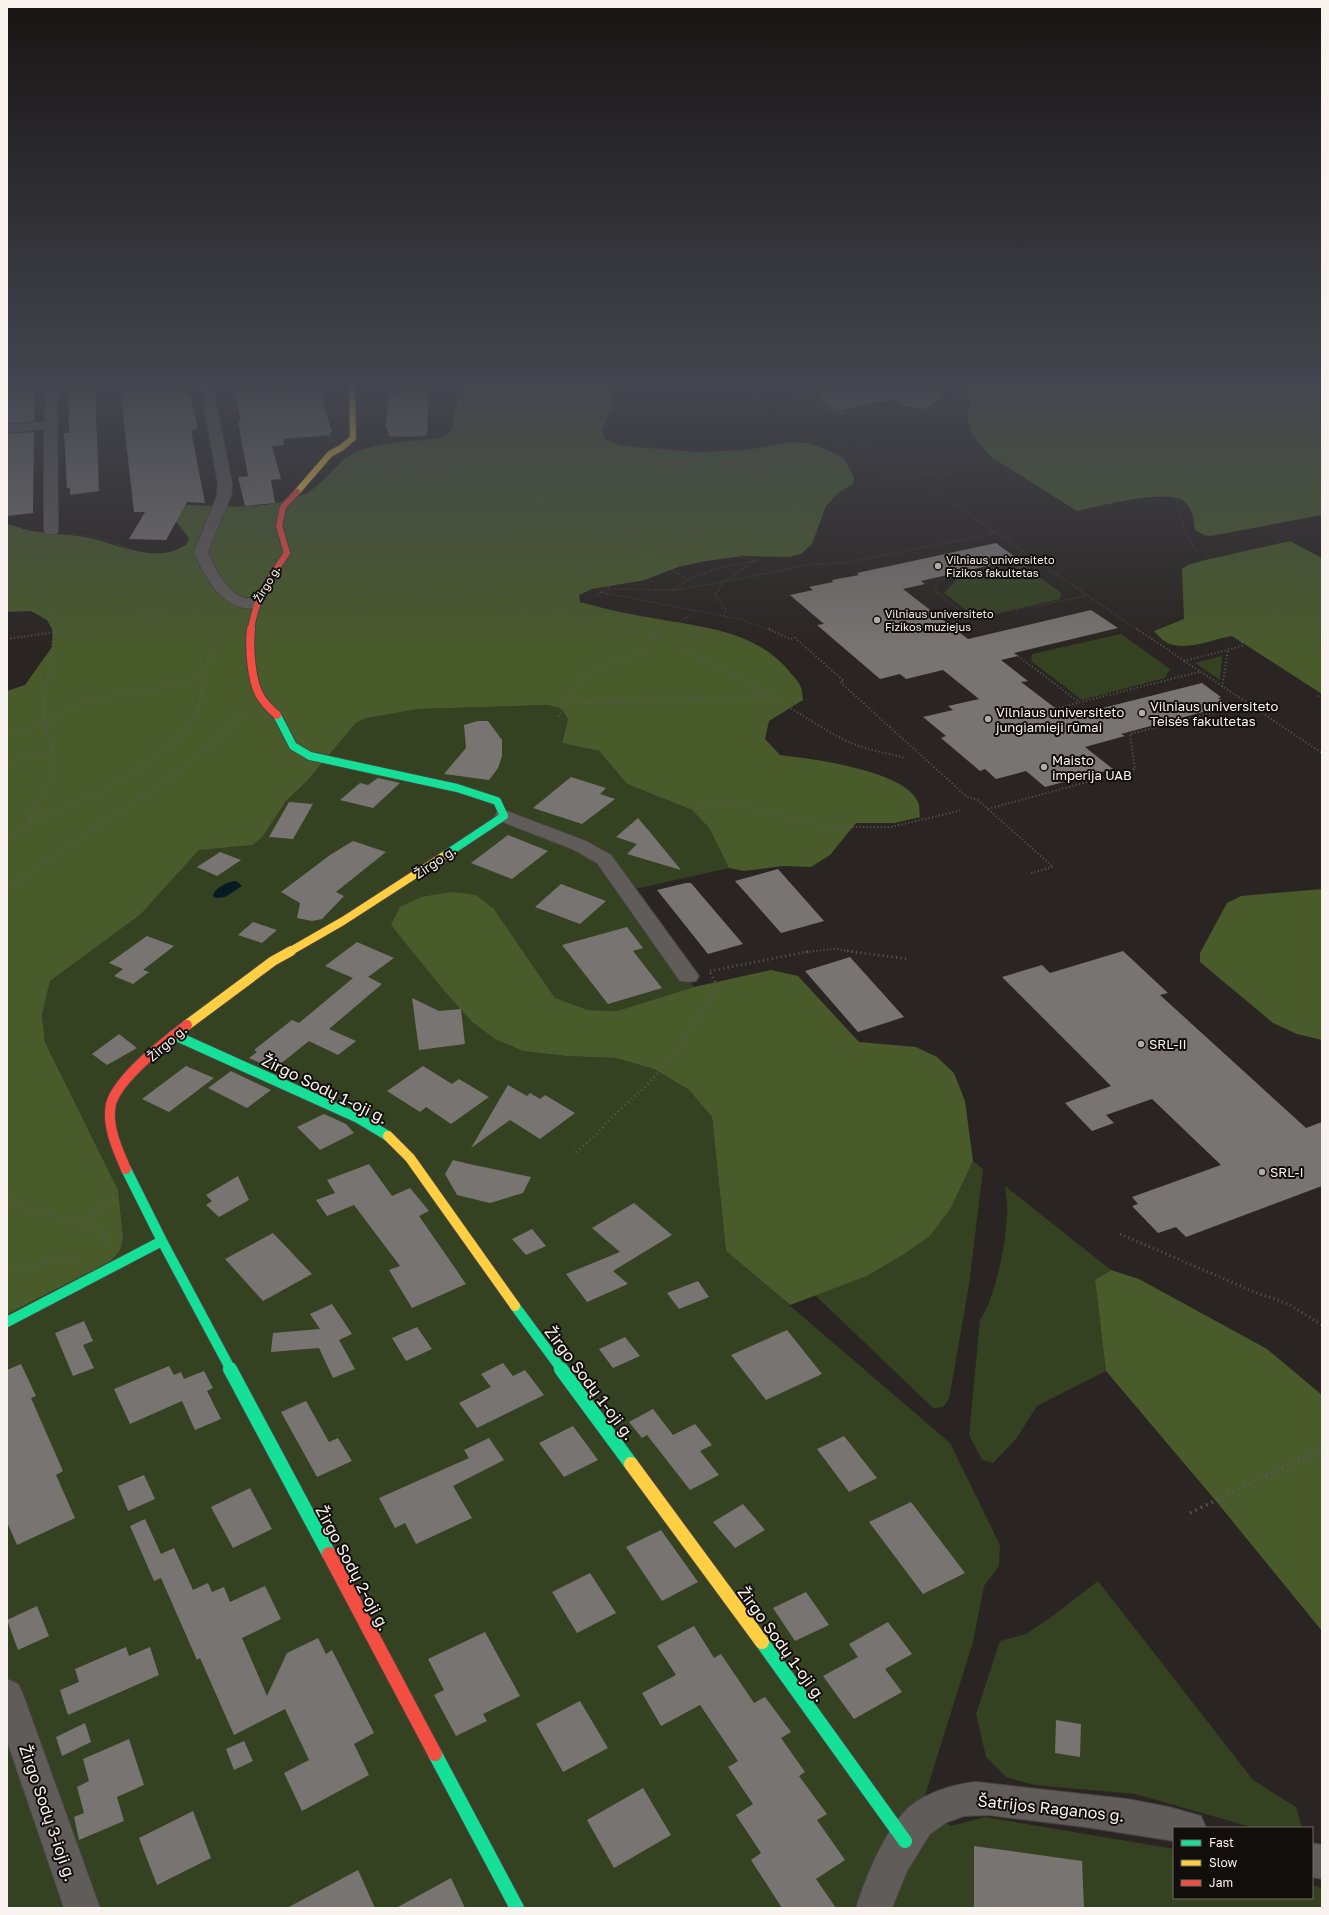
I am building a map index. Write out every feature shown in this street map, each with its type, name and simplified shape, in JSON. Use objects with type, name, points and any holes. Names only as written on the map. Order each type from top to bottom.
[{"type":"street","points":[[50,472],[51,529]]},
{"type":"street","points":[[223,472],[225,484],[224,496],[201,552],[210,570],[225,591],[244,602]]},
{"type":"street","name":"Žirgo g.","points":[[259,695],[244,602],[268,579],[287,553],[279,526],[283,507],[315,472]]},
{"type":"street","points":[[259,695],[279,717],[293,746],[310,756],[457,788],[497,801],[504,816],[580,845],[604,859],[688,976]]},
{"type":"street","name":"Žirgo g.","points":[[162,1241],[123,1163],[112,1129],[111,1104],[118,1088],[174,1035],[272,961],[343,921],[504,816]]},
{"type":"street","name":"Žirgo Sodų 1-oji g.","points":[[174,1035],[358,1118],[389,1137],[410,1158],[549,1354],[680,1528],[905,1841]]},
{"type":"street","points":[[7,1322],[162,1241]]},
{"type":"street","name":"Žirgo Sodų 2-oji g.","points":[[162,1241],[517,1908]]},
{"type":"street","name":"Žirgo Sodų 3-ioji g.","points":[[7,1694],[82,1908]]},
{"type":"street","name":"Šatrijos Raganos g.","points":[[874,1908],[878,1892],[905,1841],[923,1817],[947,1805],[971,1799],[1057,1807],[1159,1820],[1185,1827]]},
{"type":"path","points":[[300,490],[340,476],[357,472]]},
{"type":"path","points":[[279,526],[320,517],[356,506],[392,490],[414,472]]},
{"type":"path","points":[[440,472],[528,498],[589,522],[651,556],[687,579]]},
{"type":"path","points":[[448,472],[451,476]]},
{"type":"path","points":[[528,498],[559,500],[584,497],[622,484],[671,480],[691,472]]},
{"type":"path","points":[[760,472],[798,488]]},
{"type":"path","points":[[724,616],[727,610],[715,595],[723,582],[764,555],[792,524],[800,506],[798,488],[788,472]]},
{"type":"path","points":[[887,472],[900,478],[915,478]]},
{"type":"path","points":[[908,472],[1184,662],[1322,753]]},
{"type":"path","points":[[913,476],[936,472]]},
{"type":"path","points":[[1105,472],[1142,487],[1178,493]]},
{"type":"path","points":[[1194,472],[1175,496],[1186,537],[1197,552]]},
{"type":"path","points":[[595,597],[600,592],[608,589],[630,570],[661,549],[703,527],[726,520],[755,517],[800,506]]},
{"type":"path","points":[[7,540],[32,528],[51,529],[117,544],[136,551],[150,560],[162,573],[173,590],[187,597],[210,601],[300,602],[397,588],[429,579]]},
{"type":"path","points":[[29,824],[33,810],[46,792],[52,775],[54,758],[45,723],[44,696],[48,679],[51,648],[55,632],[46,597],[46,554],[51,529]]},
{"type":"path","points":[[608,589],[674,590],[814,564],[845,563],[995,533]]},
{"type":"path","points":[[632,546],[728,555],[757,560]]},
{"type":"path","points":[[972,620],[936,592],[935,588],[938,580],[1034,559]]},
{"type":"path","points":[[674,590],[687,579],[712,569],[757,560]]},
{"type":"path","points":[[1184,662],[1242,646],[1242,639],[1251,631],[1322,582]]},
{"type":"path","points":[[428,598],[495,587]]},
{"type":"path","points":[[600,592],[724,616],[760,625],[790,639],[795,638],[844,681],[840,682],[960,791],[967,797],[978,800],[1053,866],[1031,872]]},
{"type":"path","points":[[7,593],[28,594],[171,613]]},
{"type":"path","points":[[355,595],[416,595],[428,598],[577,615],[652,636],[707,660],[772,696],[819,727],[851,743],[905,758]]},
{"type":"path","points":[[935,626],[972,620],[1087,596]]},
{"type":"path","points":[[7,838],[29,824],[108,789],[146,765],[180,738],[200,710],[204,675],[210,649],[218,631],[229,613],[244,602]]},
{"type":"path","points":[[7,639],[68,631],[115,620],[171,613],[229,613]]},
{"type":"path","points":[[559,716],[563,704],[580,680],[601,666],[642,651],[652,636],[692,615]]},
{"type":"path","points":[[1222,687],[1228,650]]},
{"type":"path","points":[[1018,656],[1080,703]]},
{"type":"path","points":[[1042,712],[1200,672]]},
{"type":"path","points":[[7,734],[45,723],[74,705],[97,698],[172,685],[204,675]]},
{"type":"path","points":[[7,888],[38,865],[141,798],[169,777],[230,728],[259,695]]},
{"type":"path","points":[[563,704],[772,696]]},
{"type":"path","points":[[988,809],[1135,769],[1130,734],[1248,704]]},
{"type":"path","points":[[7,763],[22,756],[52,752]]},
{"type":"path","points":[[696,809],[722,801],[830,827],[891,827],[962,810]]},
{"type":"path","points":[[688,976],[814,950],[836,949],[909,959]]},
{"type":"path","points":[[576,1152],[595,1136],[610,1118],[644,1088],[675,1054],[718,987],[710,972]]},
{"type":"path","points":[[81,1223],[105,1202],[133,1183]]},
{"type":"path","points":[[7,1196],[28,1209],[81,1223],[103,1233],[108,1246],[102,1249]]},
{"type":"path","points":[[1120,1234],[1252,1291],[1288,1304],[1322,1325]]},
{"type":"path","points":[[7,1271],[46,1262],[88,1255]]},
{"type":"path","points":[[1190,1513],[1322,1449]]},
{"type":"green space","points":[[331,472],[851,472],[854,477],[853,484],[838,493],[826,506],[812,544],[801,554],[789,557],[743,556],[706,561],[678,567],[645,580],[592,589],[579,595],[580,602],[732,634],[748,640],[762,648],[776,658],[798,681],[802,690],[803,700],[769,721],[765,739],[780,755],[834,763],[856,768],[877,774],[895,782],[909,791],[918,802],[920,817],[895,823],[856,823],[830,855],[811,867],[783,866],[744,871],[729,868],[709,828],[692,810],[627,784],[599,751],[562,743],[568,719],[561,708],[547,705],[419,709],[366,718],[356,723],[306,782],[286,801],[263,836],[253,845],[199,850],[140,915],[50,981],[42,1015],[45,1042],[118,1190],[123,1239],[120,1250],[111,1261],[7,1314],[7,691],[25,685],[52,647],[53,631],[47,620],[31,611],[7,612],[7,525],[13,525],[34,531],[85,537],[136,551],[162,553],[175,550],[187,544],[189,538],[172,516],[177,505],[255,506],[270,504],[300,496],[320,483]]},
{"type":"green space","points":[[1015,472],[1322,472],[1322,515],[1211,536],[1204,535],[1195,530],[1194,518],[1190,508],[1185,502],[1177,498],[1150,497],[1133,499],[1077,511]]},
{"type":"green space","points":[[1290,541],[1322,558],[1322,694],[1232,636],[1196,645],[1181,646],[1165,642],[1154,631],[1184,619],[1182,569],[1188,565]]},
{"type":"green space","points":[[1023,565],[1061,593],[1060,599],[976,618],[944,593],[957,579]]},
{"type":"green space","points":[[1121,634],[1170,669],[1165,678],[1082,700],[1031,661],[1032,654]]},
{"type":"green space","points":[[1222,656],[1220,680],[1195,663]]},
{"type":"green space","points":[[547,705],[562,708],[568,719],[562,743],[599,751],[627,784],[692,810],[709,828],[729,868],[622,892],[694,987],[617,1011],[588,1010],[555,998],[494,909],[446,993],[472,1022],[495,1039],[523,1051],[566,1056],[615,1058],[654,1069],[689,1090],[712,1117],[726,1251],[950,1443],[1000,1545],[999,1566],[984,1586],[973,1642],[922,1805],[951,1826],[985,1817],[1173,1849],[1173,1899],[1313,1899],[1313,1885],[1322,1888],[1322,1908],[7,1908],[7,1314],[118,1190],[45,1042],[42,1015],[50,981],[140,915],[199,850],[237,847],[263,836],[286,801],[306,782],[356,723],[366,718],[419,709]]},
{"type":"green space","points":[[1322,889],[1322,1040],[1297,1034],[1273,1023],[1200,962],[1200,953],[1227,903],[1241,896]]},
{"type":"green space","points":[[452,892],[476,895],[494,909],[555,998],[588,1010],[617,1011],[694,987],[771,970],[798,976],[859,1042],[916,1047],[937,1057],[954,1073],[965,1101],[973,1161],[951,1208],[930,1236],[903,1255],[867,1276],[790,1305],[726,1251],[712,1117],[689,1090],[654,1069],[615,1058],[566,1056],[523,1051],[495,1039],[472,1022],[446,993],[391,925],[400,907],[421,897]]},
{"type":"green space","points":[[973,1161],[983,1169],[969,1285],[949,1399],[943,1407],[933,1408],[815,1295],[867,1276],[903,1255],[930,1236],[951,1208]]},
{"type":"green space","points":[[1005,1186],[1111,1270],[1095,1280],[1106,1371],[1037,1406],[1016,1439],[993,1463],[982,1460],[969,1435],[980,1320],[991,1297],[999,1269],[1005,1239],[1007,1200]]},
{"type":"green space","points":[[1111,1270],[1139,1279],[1267,1349],[1322,1395],[1322,1631],[1216,1501],[1106,1371],[1095,1280]]},
{"type":"green space","points":[[1098,1581],[1253,1780],[1296,1807],[1302,1827],[1251,1827],[1135,1794],[1034,1785],[1006,1777],[986,1757],[976,1714],[1000,1641],[1026,1634],[1050,1618]]},
{"type":"water","points":[[236,881],[242,886],[225,897],[216,898],[213,896],[216,890],[222,886]]},
{"type":"building","points":[[7,472],[34,472],[33,513],[7,516]]},
{"type":"building","points":[[66,472],[98,472],[99,491],[70,495],[70,488],[67,488]]},
{"type":"building","points":[[130,472],[199,472],[205,503],[187,502],[166,540],[129,539],[145,512],[134,512]]},
{"type":"building","points":[[247,472],[279,472],[281,479],[271,480],[275,503],[245,506],[238,477],[248,476]]},
{"type":"building","points":[[996,543],[1018,559],[921,581],[925,584],[903,589],[968,639],[1091,610],[1118,628],[1014,653],[1018,656],[1001,660],[1028,681],[1021,682],[1067,717],[1202,683],[1221,697],[1218,698],[1229,705],[1121,734],[1125,736],[1085,747],[1113,769],[1045,787],[1026,771],[996,779],[985,769],[980,771],[941,738],[946,736],[923,717],[953,710],[948,706],[979,699],[943,670],[906,679],[900,674],[880,679],[817,625],[824,624],[790,595],[813,590],[809,587],[833,582],[832,580],[859,575],[857,573]]},
{"type":"building","points":[[478,721],[488,721],[502,740],[502,756],[498,768],[489,780],[444,774],[466,748],[464,725]]},
{"type":"building","points":[[571,777],[606,788],[600,794],[615,799],[582,824],[533,808]]},
{"type":"building","points":[[378,778],[400,783],[373,808],[340,800],[360,783],[368,785]]},
{"type":"building","points":[[289,802],[313,804],[293,839],[269,837]]},
{"type":"building","points":[[638,818],[681,870],[627,854],[637,844],[616,837]]},
{"type":"building","points":[[508,835],[548,851],[512,879],[471,863]]},
{"type":"building","points":[[353,841],[386,852],[336,892],[344,896],[322,919],[312,921],[297,918],[300,903],[281,892],[330,855]]},
{"type":"building","points":[[220,852],[241,860],[217,876],[197,867]]},
{"type":"building","points":[[778,869],[824,921],[781,933],[735,881]]},
{"type":"building","points":[[691,883],[743,944],[708,954],[657,890]]},
{"type":"building","points":[[561,884],[606,901],[580,924],[535,907]]},
{"type":"building","points":[[253,922],[277,930],[262,943],[238,935]]},
{"type":"building","points":[[627,927],[643,948],[633,951],[662,988],[608,1004],[562,945]]},
{"type":"building","points":[[147,936],[174,946],[143,970],[149,972],[133,984],[114,976],[123,969],[109,963]]},
{"type":"building","points":[[357,942],[394,958],[368,977],[382,984],[329,1029],[356,1041],[338,1055],[309,1041],[274,1069],[249,1058],[257,1052],[254,1050],[292,1020],[299,1023],[353,978],[325,966]]},
{"type":"building","name":"SRL-II","points":[[1123,951],[1168,993],[1160,995],[1306,1128],[1322,1122],[1322,1186],[1186,1237],[1176,1227],[1158,1233],[1132,1206],[1138,1204],[1132,1197],[1221,1165],[1152,1099],[1106,1115],[1114,1123],[1092,1131],[1065,1103],[1111,1086],[1002,977],[1042,965],[1050,973]]},
{"type":"building","points":[[850,957],[904,1017],[858,1032],[805,971]]},
{"type":"building","points":[[412,998],[439,1011],[461,1009],[465,1044],[419,1050]]},
{"type":"building","points":[[119,1034],[137,1048],[107,1065],[92,1054]]},
{"type":"building","points":[[186,1066],[214,1078],[169,1112],[142,1099]]},
{"type":"building","points":[[423,1066],[452,1084],[459,1079],[489,1097],[451,1124],[426,1107],[420,1112],[387,1091]]},
{"type":"building","points":[[231,1071],[271,1090],[247,1108],[208,1088]]},
{"type":"building","points":[[508,1085],[527,1096],[530,1093],[540,1099],[545,1095],[575,1113],[540,1139],[510,1120],[471,1148]]},
{"type":"building","points":[[324,1114],[346,1124],[354,1133],[320,1150],[297,1127]]},
{"type":"building","points":[[453,1160],[531,1177],[523,1193],[490,1203],[457,1195],[445,1174]]},
{"type":"building","points":[[369,1164],[392,1196],[410,1188],[429,1211],[419,1216],[466,1284],[412,1308],[389,1270],[400,1266],[354,1205],[327,1216],[316,1200],[335,1193],[327,1180]]},
{"type":"building","points":[[238,1176],[249,1200],[219,1217],[206,1205],[212,1201],[206,1195]]},
{"type":"building","points":[[634,1203],[672,1235],[613,1271],[628,1284],[587,1302],[566,1274],[620,1252],[592,1228]]},
{"type":"building","points":[[532,1229],[546,1246],[526,1255],[512,1239]]},
{"type":"building","points":[[273,1233],[312,1274],[263,1301],[225,1259]]},
{"type":"building","points":[[698,1281],[709,1297],[679,1309],[667,1293]]},
{"type":"building","points":[[332,1304],[352,1334],[339,1340],[355,1369],[333,1378],[319,1348],[271,1352],[273,1333],[320,1329],[310,1314]]},
{"type":"building","points":[[84,1321],[93,1341],[83,1345],[94,1368],[73,1376],[55,1333]]},
{"type":"building","points":[[417,1327],[432,1349],[406,1361],[392,1338]]},
{"type":"building","points":[[787,1330],[822,1374],[766,1400],[731,1355]]},
{"type":"building","points":[[625,1337],[640,1356],[613,1368],[599,1349]]},
{"type":"building","points":[[503,1363],[513,1376],[525,1370],[544,1395],[477,1428],[459,1403],[491,1387],[481,1374]]},
{"type":"building","points":[[21,1364],[36,1396],[31,1398],[63,1471],[56,1475],[75,1518],[17,1545],[7,1522],[7,1370]]},
{"type":"building","points":[[169,1366],[174,1375],[181,1372],[184,1379],[204,1371],[213,1388],[207,1391],[221,1419],[195,1430],[182,1401],[130,1424],[114,1389]]},
{"type":"building","points":[[306,1401],[329,1442],[338,1438],[352,1461],[317,1477],[281,1412]]},
{"type":"building","points":[[653,1409],[673,1435],[695,1424],[712,1445],[700,1451],[719,1475],[690,1490],[647,1435],[642,1438],[629,1422]]},
{"type":"building","points":[[573,1426],[598,1460],[564,1477],[539,1443]]},
{"type":"building","points":[[844,1436],[877,1478],[849,1492],[817,1449]]},
{"type":"building","points":[[489,1438],[504,1460],[453,1486],[472,1518],[416,1544],[405,1523],[395,1528],[379,1498],[469,1458],[464,1450]]},
{"type":"building","points":[[144,1475],[155,1499],[128,1511],[118,1486]]},
{"type":"building","points":[[250,1488],[272,1529],[233,1548],[211,1507]]},
{"type":"building","points":[[911,1502],[965,1573],[923,1594],[869,1522]]},
{"type":"building","points":[[743,1504],[765,1530],[735,1548],[713,1522]]},
{"type":"building","points":[[145,1519],[161,1554],[174,1548],[193,1590],[208,1583],[212,1592],[224,1587],[230,1602],[265,1586],[281,1619],[242,1638],[267,1696],[287,1653],[318,1638],[326,1654],[332,1650],[374,1733],[354,1744],[369,1775],[302,1811],[284,1773],[309,1760],[285,1709],[234,1735],[200,1658],[197,1660],[161,1578],[154,1581],[130,1526]]},
{"type":"building","points":[[661,1530],[698,1582],[662,1601],[626,1547]]},
{"type":"building","points":[[590,1573],[616,1613],[577,1633],[552,1592]]},
{"type":"building","points":[[806,1592],[829,1625],[795,1641],[773,1608]]},
{"type":"building","points":[[37,1606],[49,1636],[18,1650],[7,1620]]},
{"type":"building","points":[[888,1622],[912,1654],[885,1669],[902,1692],[854,1719],[823,1676],[858,1657],[849,1644]]},
{"type":"building","points":[[694,1626],[714,1658],[721,1654],[754,1703],[765,1697],[791,1732],[781,1738],[805,1772],[799,1776],[827,1814],[817,1820],[845,1860],[816,1879],[836,1908],[782,1908],[751,1860],[761,1853],[736,1815],[753,1804],[728,1767],[738,1761],[700,1705],[661,1726],[642,1693],[676,1675],[657,1646]]},
{"type":"building","points":[[485,1632],[520,1696],[483,1714],[487,1721],[456,1736],[434,1695],[444,1690],[428,1659]]},
{"type":"building","points":[[126,1647],[129,1656],[150,1647],[159,1675],[68,1715],[60,1690],[79,1682],[75,1669]]},
{"type":"building","points":[[580,1701],[608,1748],[563,1772],[536,1724]]},
{"type":"building","points":[[1056,1720],[1081,1724],[1080,1757],[1055,1753]]},
{"type":"building","points":[[85,1723],[91,1742],[62,1756],[56,1737]]},
{"type":"building","points":[[129,1739],[144,1785],[117,1797],[124,1821],[79,1840],[74,1817],[84,1813],[77,1787],[89,1781],[83,1759]]},
{"type":"building","points":[[244,1741],[253,1761],[234,1770],[226,1749]]},
{"type":"building","points":[[643,1788],[671,1835],[614,1868],[587,1820]]},
{"type":"building","points":[[193,1811],[211,1858],[157,1885],[139,1838]]},
{"type":"building","points":[[974,1846],[1082,1861],[1084,1908],[974,1908]]},
{"type":"building","points":[[358,1870],[375,1908],[287,1908]]},
{"type":"building","points":[[451,1878],[465,1908],[396,1908]]},
{"type":"traffic: fast","points":[[277,715],[293,746],[310,756],[457,788],[497,801],[504,816],[442,857]]},
{"type":"traffic: fast","points":[[174,1035],[358,1118],[388,1136]]},
{"type":"traffic: fast","points":[[7,1322],[162,1241],[126,1169]]},
{"type":"traffic: fast","points":[[162,1241],[329,1554]]},
{"type":"traffic: fast","points":[[515,1306],[631,1464]]},
{"type":"traffic: fast","points":[[762,1642],[905,1841]]},
{"type":"traffic: fast","points":[[435,1754],[517,1908]]},
{"type":"traffic: slow","points":[[297,492],[314,472]]},
{"type":"traffic: slow","points":[[187,1025],[273,961],[343,921],[442,857]]},
{"type":"traffic: slow","points":[[388,1136],[410,1158],[515,1306]]},
{"type":"traffic: slow","points":[[631,1464],[762,1642]]},
{"type":"traffic: jam","points":[[277,715],[261,697],[255,681],[251,650],[252,619],[262,593],[287,553],[279,526],[283,507],[297,492]]},
{"type":"traffic: jam","points":[[126,1169],[112,1128],[110,1111],[111,1104],[115,1095],[132,1073],[187,1025]]},
{"type":"traffic: jam","points":[[329,1554],[435,1754]]},
{"type":"place","name":"Vilniaus universiteto Fizikos fakultetas","points":[[938,566]]},
{"type":"place","name":"Vilniaus universiteto Fizikos muziejus","points":[[877,620]]},
{"type":"place","name":"Vilniaus universiteto Teisės fakultetas","points":[[1142,713]]},
{"type":"place","name":"Vilniaus universiteto jungiamieji rūmai","points":[[988,719]]},
{"type":"place","name":"Maisto imperija UAB","points":[[1044,767]]},
{"type":"place","name":"SRL-II","points":[[1141,1044]]},
{"type":"place","name":"SRL-I","points":[[1262,1172]]}]
